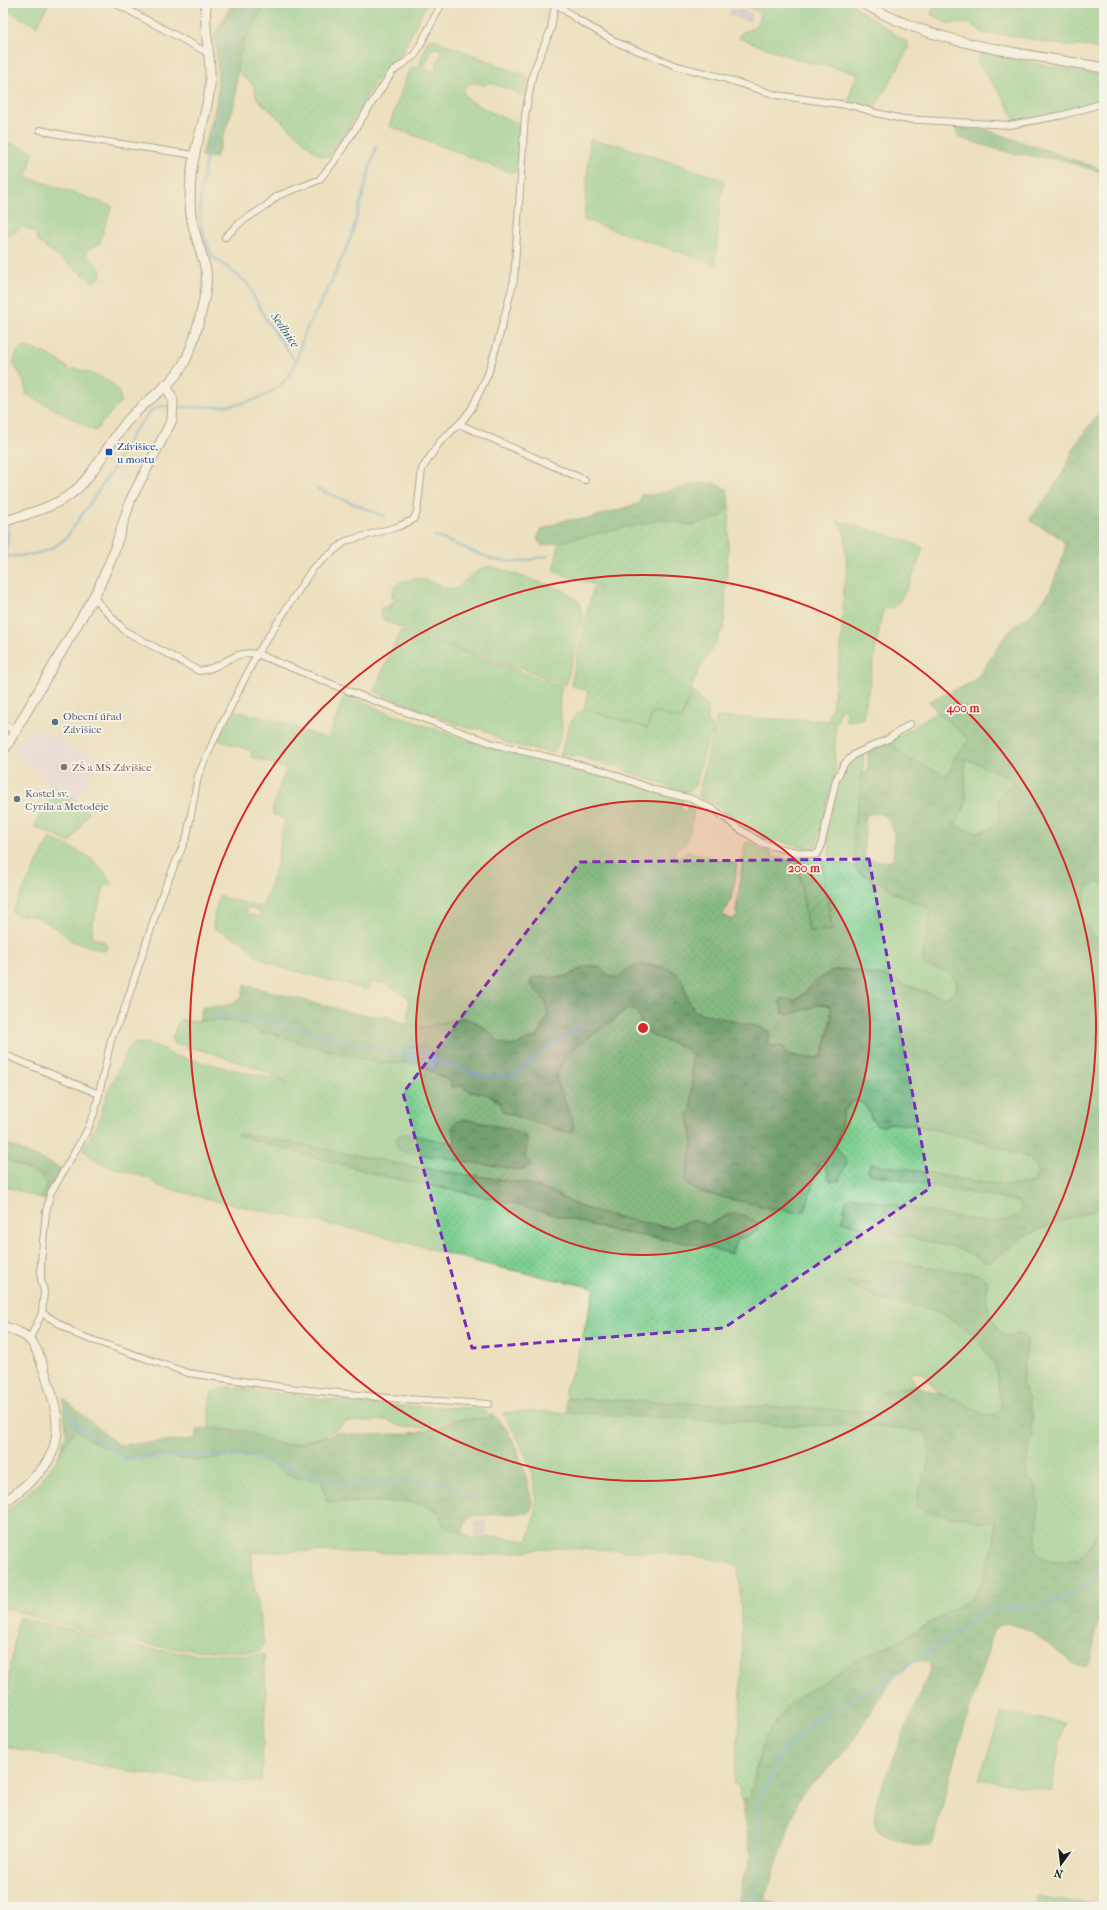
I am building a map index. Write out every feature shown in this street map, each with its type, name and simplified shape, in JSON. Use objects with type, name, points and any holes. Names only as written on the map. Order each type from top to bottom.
[{"type":"main road","points":[[5,522],[56,502],[72,493],[85,480],[130,417],[166,385],[178,372],[187,357],[206,292],[206,271],[194,233],[190,209],[194,155],[209,94],[210,54],[206,20],[206,3]]},
{"type":"main road","points":[[863,3],[901,22],[948,38],[1104,68]]},
{"type":"main road","points":[[3,752],[93,597],[112,557],[132,499],[168,430],[173,413],[172,396],[166,385]]},
{"type":"main road","points":[[3,1326],[30,1338],[37,1350],[50,1387],[57,1416],[57,1434],[53,1452],[44,1466],[3,1504]]},
{"type":"street","points":[[115,3],[210,54]]},
{"type":"street","points":[[225,237],[241,222],[266,206],[277,196],[319,180],[333,163],[392,72],[415,55],[442,3]]},
{"type":"street","points":[[30,1338],[42,1313],[44,1292],[41,1280],[41,1262],[48,1202],[53,1187],[87,1131],[95,1111],[112,1036],[123,1013],[162,895],[186,836],[198,776],[213,742],[257,654],[313,568],[346,541],[403,525],[413,520],[417,512],[422,469],[438,443],[459,424],[472,408],[488,374],[514,280],[525,115],[533,73],[551,28],[555,3],[578,20],[618,43],[677,66],[720,77],[776,95],[854,106],[903,119],[1010,125],[1063,115],[1104,103]]},
{"type":"street","points":[[40,130],[68,136],[194,155]]},
{"type":"street","points":[[459,424],[585,480]]},
{"type":"street","points":[[93,597],[125,631],[199,671],[214,668],[240,654],[257,654],[364,697],[494,744],[604,771],[655,790],[692,799],[716,811],[738,828],[762,842],[782,849],[813,855],[817,854],[820,850],[836,780],[844,764],[855,754],[888,739],[910,724]]},
{"type":"street","points":[[3,724],[16,731]]},
{"type":"street","points":[[3,1054],[99,1094]]},
{"type":"street","points":[[42,1313],[78,1335],[188,1373],[289,1388],[388,1398],[489,1404]]},
{"type":"highlighted area","points":[[869,859],[930,1188],[724,1328],[472,1348],[403,1093],[580,862]]},
{"type":"shaded area","points":[[731,8],[753,13],[751,22],[729,16]]},
{"type":"shaded area","name":"ZŠ a MŠ Závišice","points":[[30,726],[100,760],[76,801],[42,780],[45,774],[11,756]]},
{"type":"shaded area","points":[[475,1520],[486,1520],[486,1538],[475,1538]]},
{"type":"green space","points":[[3,3],[49,3],[37,26],[3,9]]},
{"type":"green space","points":[[230,3],[267,3],[247,37],[238,58],[236,99],[216,158],[201,156],[214,115],[218,90],[217,54],[214,37],[230,7]]},
{"type":"green space","points":[[267,3],[427,3],[401,53],[375,82],[345,134],[329,157],[319,155],[257,99],[253,84],[244,78],[239,71],[237,66],[238,58],[247,37]]},
{"type":"green space","points":[[733,3],[850,3],[908,43],[908,49],[880,99],[872,108],[861,107],[850,103],[849,98],[857,73],[799,60],[739,38],[740,34],[752,29],[755,26],[760,16],[758,12],[754,10]]},
{"type":"green space","points":[[936,3],[1104,3],[1104,49],[1083,46],[1065,46],[1004,34],[984,34],[971,24],[947,23],[931,14]]},
{"type":"green space","points":[[431,38],[528,77],[525,96],[489,82],[485,85],[476,83],[470,84],[463,90],[465,95],[471,101],[486,110],[518,123],[520,126],[516,171],[513,173],[389,126],[409,70],[419,66],[428,40]],"holes":[[[433,48],[440,49],[441,53],[434,72],[424,67]]]},
{"type":"green space","points":[[980,53],[1104,76],[1104,100],[1074,109],[1020,121],[1015,120],[1003,97],[978,63]]},
{"type":"green space","points":[[958,127],[987,130],[1104,170],[1104,173],[1061,160],[1009,153],[959,138],[956,130]]},
{"type":"green space","points":[[590,140],[619,145],[724,180],[720,203],[715,264],[584,220]]},
{"type":"green space","points":[[3,141],[33,151],[27,177],[112,206],[99,244],[87,251],[87,254],[100,270],[101,276],[98,280],[92,281],[38,242],[35,232],[22,226],[14,234],[3,235]]},
{"type":"green space","points":[[24,347],[37,350],[50,356],[62,363],[71,371],[74,368],[104,378],[116,387],[121,401],[95,431],[26,394],[24,381],[14,364],[20,348]]},
{"type":"green space","points":[[1104,405],[1104,883],[1097,882],[1088,887],[1082,912],[1085,926],[1089,932],[1104,943],[1104,1208],[1062,1220],[1023,1237],[989,1263],[953,1247],[896,1234],[885,1234],[842,1221],[846,1201],[850,1196],[977,1221],[995,1222],[1009,1219],[1019,1213],[1022,1208],[1019,1202],[871,1174],[868,1171],[871,1163],[974,1181],[1007,1185],[1034,1182],[1037,1174],[1037,1167],[1029,1158],[975,1139],[914,1125],[891,1123],[883,1126],[877,1125],[868,1109],[862,1103],[852,1101],[844,1111],[836,1147],[847,1161],[840,1180],[830,1181],[824,1160],[820,1161],[805,1211],[794,1212],[778,1210],[699,1192],[684,1183],[693,1143],[688,1114],[692,1108],[692,1055],[683,1047],[657,1038],[646,1031],[635,1009],[627,1009],[585,1040],[569,1053],[562,1063],[556,1077],[575,1129],[571,1133],[503,1112],[499,1102],[496,1099],[484,1094],[470,1091],[462,1086],[452,1088],[450,1081],[430,1071],[419,1063],[379,1063],[311,1046],[271,1033],[262,1034],[246,1025],[239,1023],[224,1021],[199,1021],[202,1007],[227,1005],[241,999],[245,985],[358,1014],[389,1017],[399,1022],[424,1027],[462,1018],[476,1022],[492,1034],[498,1042],[510,1046],[519,1044],[539,1035],[548,1015],[546,1003],[530,983],[532,978],[556,978],[570,975],[587,966],[595,966],[599,967],[615,978],[630,968],[650,965],[665,967],[677,974],[683,983],[691,1005],[696,1012],[760,1027],[769,1031],[770,1037],[766,1043],[770,1046],[781,1046],[785,1048],[786,1054],[804,1058],[813,1058],[822,1056],[826,1044],[831,1024],[830,1006],[822,1004],[787,1015],[783,1013],[780,1002],[782,998],[793,1001],[798,999],[829,972],[844,969],[885,976],[917,990],[943,998],[952,995],[956,990],[957,983],[951,975],[946,971],[931,968],[922,961],[931,909],[904,897],[856,870],[853,829],[861,789],[861,772],[868,772],[868,750],[891,741],[905,757],[947,776],[956,755],[968,740],[937,712],[929,701],[973,682],[983,670],[1004,637],[1014,626],[1030,615],[1044,600],[1051,588],[1064,555],[1065,543],[1054,534],[1031,522],[1030,518],[1047,497],[1062,474],[1076,444]],"holes":[[[965,758],[1013,780],[1011,785],[998,798],[1000,820],[995,825],[984,831],[978,832],[967,830],[955,825],[964,809],[966,802]],[[876,813],[883,815],[888,820],[893,832],[893,860],[888,862],[865,859],[864,849],[866,818],[867,815]]]},
{"type":"green space","points":[[699,483],[714,483],[727,489],[730,506],[721,517],[693,525],[662,520],[542,546],[537,540],[540,530],[565,520],[591,518],[640,503],[641,495],[663,493]]},
{"type":"green space","points":[[730,506],[724,628],[698,672],[688,696],[682,718],[676,718],[652,711],[648,728],[584,709],[588,691],[571,684],[593,588],[601,587],[554,572],[559,542],[662,520],[693,525],[721,517]]},
{"type":"green space","points":[[838,521],[907,541],[923,548],[912,578],[900,601],[894,607],[883,608],[863,719],[846,721],[846,710],[839,710],[838,721],[830,720],[828,717],[832,708],[841,646],[844,585],[847,572],[845,534]]},
{"type":"green space","points":[[491,566],[563,590],[579,602],[583,618],[566,685],[525,670],[522,667],[510,666],[475,653],[470,653],[427,635],[423,636],[385,621],[380,612],[382,607],[388,608],[390,603],[393,603],[395,598],[391,597],[395,587],[402,581],[414,579],[425,580],[448,589],[457,589],[476,572]]},
{"type":"green space","points":[[401,630],[562,686],[560,703],[562,726],[559,742],[554,751],[551,753],[506,743],[482,729],[467,728],[373,691]]},
{"type":"green space","points":[[692,690],[708,708],[708,722],[713,729],[712,735],[709,737],[695,786],[689,791],[681,791],[626,771],[618,765],[610,766],[582,757],[560,755],[569,726],[574,717],[584,709],[648,728],[653,712],[682,718]]},
{"type":"green space","points":[[345,694],[383,711],[493,749],[592,770],[683,800],[681,810],[686,812],[690,802],[693,809],[693,819],[690,830],[685,845],[676,848],[674,857],[679,858],[687,851],[737,864],[732,896],[723,913],[724,916],[733,920],[738,916],[736,912],[745,843],[748,842],[772,853],[772,857],[798,861],[809,931],[832,929],[822,860],[852,864],[859,872],[878,885],[931,909],[928,935],[942,970],[950,973],[957,983],[956,989],[953,994],[943,998],[904,984],[857,971],[844,969],[830,972],[815,982],[798,999],[793,1001],[782,998],[780,1002],[783,1013],[787,1015],[822,1004],[830,1006],[832,1014],[822,1056],[813,1058],[804,1058],[786,1054],[785,1048],[781,1046],[770,1046],[766,1043],[770,1037],[768,1031],[696,1012],[691,1006],[680,977],[667,968],[637,965],[615,978],[609,976],[599,967],[576,970],[571,975],[560,977],[539,977],[530,983],[546,1003],[548,1015],[539,1035],[519,1044],[510,1046],[498,1042],[492,1034],[476,1022],[462,1018],[424,1027],[409,1024],[408,997],[387,984],[370,982],[368,990],[281,967],[256,956],[247,944],[213,928],[219,896],[259,907],[264,904],[277,864],[285,819],[273,814],[272,811],[286,768],[251,757],[252,751],[218,740],[235,711],[274,720],[328,739]],"holes":[[[248,907],[261,913],[259,917],[247,914],[246,911]]]},
{"type":"green space","points":[[937,712],[969,740],[956,755],[947,776],[905,757],[891,741]]},
{"type":"green space","points":[[717,717],[835,721],[835,772],[816,846],[812,849],[762,837],[717,805],[698,796]]},
{"type":"green space","points":[[864,752],[861,789],[853,829],[856,858],[847,859],[829,856],[830,848],[826,835],[838,779],[850,760]]},
{"type":"green space","points":[[965,757],[1013,780],[1011,785],[1003,791],[998,807],[1001,813],[1000,820],[995,825],[984,831],[978,832],[967,830],[955,825],[964,809],[966,802]]},
{"type":"green space","points":[[56,788],[76,801],[75,804],[89,812],[70,843],[34,826]]},
{"type":"green space","points":[[50,838],[78,851],[94,861],[107,875],[112,885],[105,885],[93,922],[92,938],[104,941],[107,946],[105,951],[72,941],[56,928],[34,916],[19,915],[12,912]]},
{"type":"green space","points":[[797,855],[822,859],[832,930],[808,931]]},
{"type":"green space","points":[[1097,882],[1104,883],[1104,943],[1089,932],[1085,926],[1082,912],[1088,887]]},
{"type":"green space","points":[[627,1009],[635,1009],[655,1037],[688,1048],[692,1055],[692,1108],[689,1120],[693,1143],[685,1178],[693,1189],[778,1210],[805,1211],[820,1161],[824,1160],[830,1181],[840,1180],[844,1159],[836,1147],[844,1111],[853,1101],[857,1101],[866,1106],[872,1120],[883,1126],[891,1123],[914,1125],[975,1139],[1029,1158],[1037,1167],[1037,1174],[1034,1182],[1007,1185],[974,1181],[871,1163],[868,1171],[1019,1202],[1022,1208],[1015,1217],[1009,1219],[996,1222],[977,1221],[850,1196],[846,1201],[842,1221],[885,1234],[896,1234],[953,1247],[989,1263],[1023,1237],[1062,1220],[1104,1208],[1104,1525],[1080,1557],[1072,1560],[1051,1562],[1039,1557],[1036,1551],[1037,1524],[1035,1486],[1028,1477],[1026,1469],[1032,1435],[1031,1427],[1033,1418],[1028,1398],[1022,1384],[1028,1341],[1027,1338],[1021,1334],[1010,1336],[1002,1335],[991,1315],[987,1302],[988,1280],[978,1274],[925,1268],[894,1261],[870,1281],[848,1281],[846,1283],[883,1301],[909,1304],[940,1312],[965,1328],[978,1340],[995,1366],[1002,1408],[995,1416],[983,1414],[960,1401],[940,1394],[930,1383],[927,1375],[916,1372],[911,1374],[916,1386],[882,1392],[871,1408],[867,1411],[571,1398],[565,1395],[565,1390],[576,1362],[595,1288],[489,1265],[376,1234],[216,1201],[158,1186],[150,1179],[103,1164],[90,1156],[83,1149],[98,1123],[107,1094],[127,1051],[133,1044],[143,1043],[154,1045],[171,1055],[287,1082],[269,1073],[212,1053],[173,1043],[172,1038],[179,1020],[232,1022],[252,1028],[262,1034],[271,1032],[311,1046],[379,1063],[420,1063],[430,1071],[450,1081],[451,1087],[462,1086],[471,1092],[487,1094],[498,1101],[503,1112],[565,1132],[575,1129],[556,1077],[561,1066],[572,1050]],"holes":[[[236,1135],[290,1143],[421,1168],[525,1183],[550,1191],[576,1205],[603,1214],[648,1224],[673,1227],[694,1220],[708,1225],[730,1213],[757,1231],[737,1240],[731,1254],[705,1246],[618,1232],[496,1199],[383,1176]]]},
{"type":"green space","points":[[464,1119],[507,1128],[527,1137],[526,1160],[531,1162],[532,1166],[520,1170],[404,1152],[398,1148],[396,1143],[398,1136],[407,1134],[456,1144],[452,1127],[457,1121]]},
{"type":"green space","points":[[240,1133],[421,1168],[525,1183],[550,1191],[576,1205],[603,1214],[665,1227],[673,1227],[694,1220],[708,1225],[733,1214],[738,1214],[750,1218],[758,1223],[757,1231],[737,1240],[731,1254],[705,1246],[618,1232],[496,1199],[383,1176],[236,1135]]},
{"type":"green space","points":[[3,1142],[61,1168],[46,1201],[41,1199],[47,1182],[39,1174],[3,1158]]},
{"type":"green space","points":[[3,1158],[44,1178],[47,1182],[41,1199],[3,1185]]},
{"type":"green space","points":[[887,1261],[978,1274],[988,1280],[988,1309],[993,1321],[1002,1335],[1010,1336],[1021,1334],[1027,1338],[1022,1384],[1028,1398],[1033,1418],[1031,1427],[1032,1435],[1026,1469],[1028,1477],[1035,1486],[1039,1507],[1036,1551],[1040,1556],[1050,1561],[1063,1563],[1076,1559],[1087,1549],[1104,1525],[1104,1607],[1096,1632],[1091,1660],[1088,1665],[1084,1667],[1071,1662],[1030,1630],[1006,1623],[1000,1625],[994,1631],[954,1760],[933,1842],[930,1846],[911,1844],[888,1836],[878,1829],[875,1821],[878,1795],[930,1670],[930,1663],[923,1660],[909,1664],[898,1673],[888,1685],[845,1752],[803,1793],[798,1800],[766,1896],[766,1900],[781,1907],[736,1907],[751,1856],[742,1800],[750,1797],[757,1763],[766,1737],[786,1708],[799,1697],[862,1657],[900,1641],[971,1599],[981,1585],[990,1557],[995,1537],[995,1520],[984,1522],[925,1511],[916,1506],[919,1491],[928,1466],[929,1436],[925,1432],[855,1425],[792,1426],[762,1424],[747,1421],[568,1413],[565,1398],[866,1411],[871,1408],[880,1393],[885,1390],[916,1386],[960,1401],[983,1414],[995,1416],[1002,1408],[995,1366],[978,1340],[965,1328],[940,1312],[909,1304],[883,1301],[846,1283],[848,1281],[866,1283],[871,1281],[878,1275],[883,1262]]},
{"type":"green space","points":[[227,1387],[373,1405],[471,1408],[488,1413],[479,1419],[450,1420],[427,1427],[398,1426],[388,1420],[346,1422],[325,1436],[287,1445],[274,1442],[243,1430],[209,1428],[209,1406],[212,1392]]},
{"type":"green space","points":[[63,1398],[118,1445],[195,1439],[198,1428],[249,1432],[281,1445],[288,1446],[330,1436],[336,1432],[354,1435],[404,1434],[432,1429],[457,1420],[479,1419],[492,1415],[500,1421],[514,1443],[528,1483],[533,1506],[529,1513],[469,1516],[462,1532],[444,1528],[440,1516],[441,1513],[428,1506],[408,1502],[327,1502],[322,1482],[284,1473],[275,1465],[247,1455],[236,1455],[196,1461],[160,1455],[133,1459],[124,1457],[84,1436],[75,1428],[58,1458],[66,1433]]},
{"type":"green space","points":[[532,1411],[747,1421],[762,1424],[792,1426],[855,1425],[925,1432],[928,1437],[929,1453],[924,1478],[919,1491],[991,1520],[995,1520],[994,1541],[986,1572],[971,1599],[799,1697],[785,1711],[773,1727],[763,1745],[756,1768],[750,1797],[742,1800],[738,1785],[733,1783],[739,1731],[741,1627],[739,1575],[738,1568],[732,1563],[710,1558],[650,1552],[551,1548],[490,1555],[301,1551],[252,1552],[251,1567],[264,1644],[260,1651],[203,1651],[148,1645],[106,1636],[3,1608],[3,1513],[38,1484],[54,1464],[75,1428],[84,1436],[101,1446],[133,1459],[160,1455],[196,1461],[236,1455],[247,1455],[275,1465],[284,1473],[322,1482],[327,1502],[408,1502],[420,1504],[441,1513],[440,1516],[444,1528],[462,1532],[470,1538],[498,1537],[527,1541],[536,1507],[535,1490],[527,1459],[503,1413]]},
{"type":"green space","points":[[18,1617],[149,1649],[193,1654],[264,1655],[266,1691],[261,1781],[228,1782],[163,1776],[3,1746],[6,1698]]},
{"type":"green space","points":[[1002,1712],[1064,1723],[1051,1791],[979,1779]]},
{"type":"green space","points":[[1037,1896],[1093,1905],[1093,1907],[1036,1907]]},
{"type":"water","points":[[411,1046],[423,1047],[432,1050],[437,1057],[436,1069],[430,1071],[424,1062],[403,1062],[404,1051]]},
{"type":"waterway","name":"Sedlnice","points":[[3,560],[6,557],[31,555],[45,551],[59,544],[66,538],[113,469],[132,434],[152,410],[162,406],[219,406],[238,404],[257,399],[273,391],[286,379],[296,362],[265,318],[247,283],[211,255],[200,222],[200,199],[206,160],[218,128],[222,107],[226,48],[251,3]]},
{"type":"waterway","points":[[296,362],[304,334],[331,283],[351,237],[376,147]]},
{"type":"waterway","points":[[317,489],[385,516]]},
{"type":"waterway","points":[[3,516],[8,531],[6,557]]},
{"type":"waterway","points":[[435,536],[494,560],[519,562],[547,556]]},
{"type":"waterway","points":[[212,1016],[272,1022],[406,1055]]},
{"type":"waterway","points":[[436,1060],[484,1077],[515,1075],[545,1049],[586,1023]]},
{"type":"waterway","points":[[67,1409],[78,1426],[125,1459],[188,1455],[253,1457],[347,1484],[443,1482],[476,1497]]},
{"type":"waterway","points":[[753,1907],[758,1858],[757,1802],[771,1779],[782,1753],[817,1718],[892,1678],[984,1611],[1001,1606],[1034,1608],[1071,1595],[1090,1580],[1104,1560]]},
{"type":"place","name":"Závišice, u mostu","points":[[109,452]]},
{"type":"place","name":"Obecní úřad Závišice","points":[[55,722]]},
{"type":"place","name":"ZŠ a MŠ Závišice","points":[[64,767]]},
{"type":"place","name":"Kostel sv. Cyrila a Metoděje","points":[[17,799]]}]
